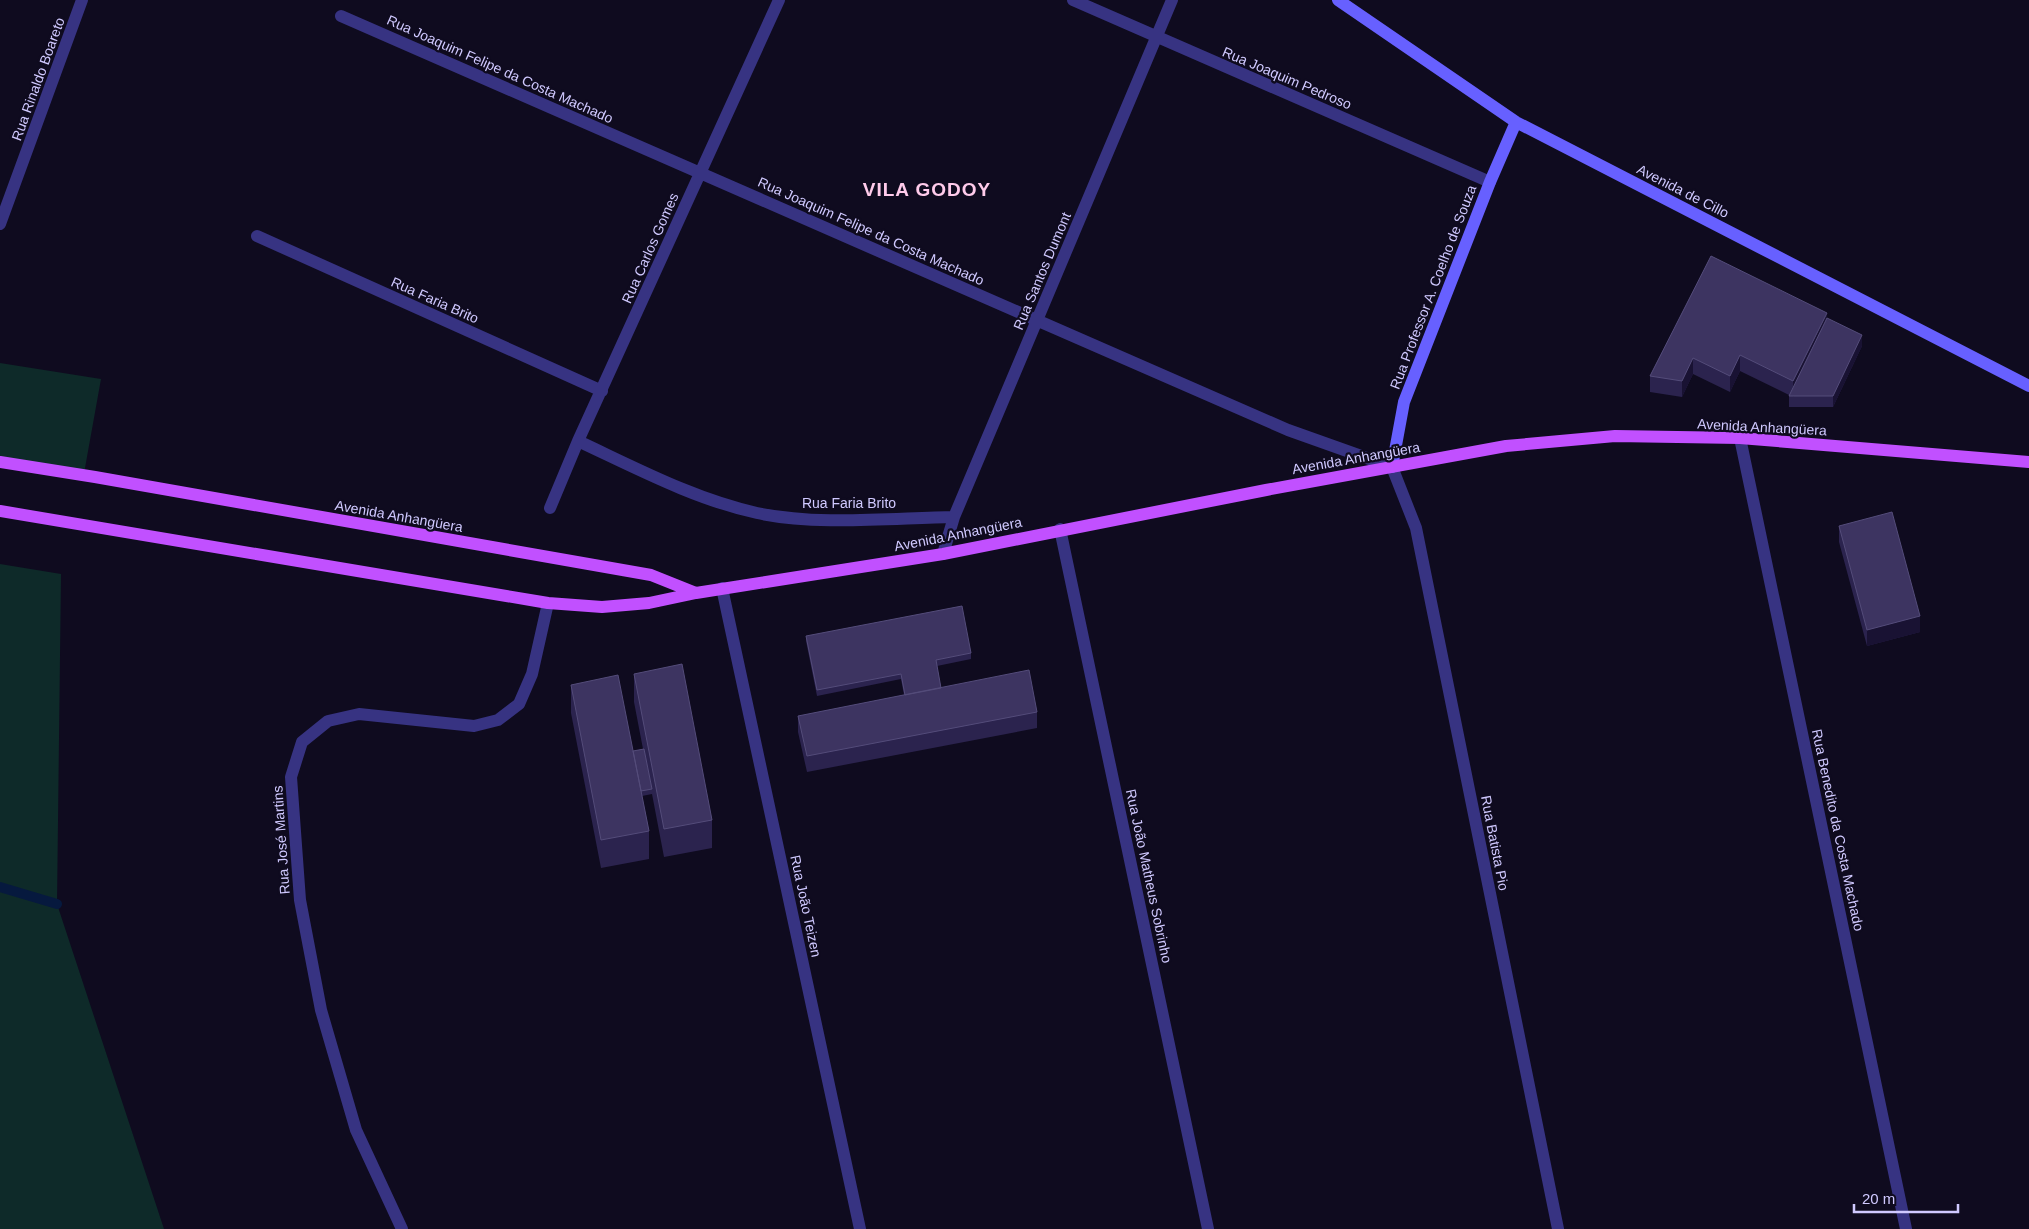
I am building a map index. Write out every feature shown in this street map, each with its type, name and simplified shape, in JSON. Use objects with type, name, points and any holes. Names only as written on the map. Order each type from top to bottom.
[{"type":"main road","name":"Avenida de Cillo","points":[[1338,0],[1516,122],[2029,386]]},
{"type":"main road","name":"Rua Professor A. Coelho de Souza","points":[[1392,467],[1404,402],[1490,182],[1516,122]]},
{"type":"main road","name":"Avenida Anhangüera","points":[[0,510],[548,603],[602,607],[649,603],[696,592],[943,554],[1060,529],[1506,446],[1615,436],[1740,438],[2029,462]]},
{"type":"main road","name":"Avenida Anhangüera","points":[[0,462],[650,575],[696,592]]},
{"type":"street","name":"Rua Rinaldo Boareto","points":[[0,224],[82,0]]},
{"type":"street","name":"Rua Carlos Gomes","points":[[550,508],[578,441],[779,0]]},
{"type":"street","name":"Rua Joaquim Pedroso","points":[[1073,0],[1156,38],[1490,182]]},
{"type":"street","name":"Rua Santos Dumont","points":[[943,554],[954,517],[1172,0]]},
{"type":"street","name":"Rua Joaquim Felipe da Costa Machado","points":[[341,16],[1288,430],[1392,467]]},
{"type":"street","name":"Rua Faria Brito","points":[[257,236],[602,391]]},
{"type":"street","name":"Rua Benedito da Costa Machado","points":[[1740,438],[1906,1229]]},
{"type":"street","name":"Rua Faria Brito","points":[[578,441],[695,495],[758,513],[822,520],[954,517]]},
{"type":"street","name":"Rua Batista Pio","points":[[1392,467],[1416,528],[1558,1229]]},
{"type":"street","name":"Rua João Matheus Sobrinho","points":[[1060,529],[1208,1229]]},
{"type":"street","name":"Rua João Teizen","points":[[722,588],[860,1229]]},
{"type":"street","name":"Rua José Martins","points":[[402,1229],[356,1130],[321,1010],[300,900],[291,777],[302,742],[328,721],[359,714],[474,726],[498,720],[519,704],[532,674],[548,603]]},
{"type":"green space","points":[[0,363],[101,379],[83,479],[0,464]]},
{"type":"green space","points":[[0,564],[61,574],[57,904],[164,1229],[0,1229]]},
{"type":"building","points":[[1711,256],[1827,313],[1793,381],[1740,355],[1730,376],[1693,358],[1682,381],[1650,376]]},
{"type":"building","points":[[1827,318],[1862,335],[1833,396],[1789,396]]},
{"type":"building","points":[[1892,512],[1920,616],[1867,630],[1839,526]]},
{"type":"building","points":[[962,606],[971,653],[936,660],[941,688],[905,695],[901,674],[817,690],[806,636]]},
{"type":"building","points":[[682,664],[712,820],[664,829],[634,674]]},
{"type":"building","points":[[1029,670],[1037,712],[807,756],[798,716]]},
{"type":"building","points":[[618,675],[649,831],[601,840],[571,685]]},
{"type":"building","points":[[644,749],[652,789],[641,791],[633,751]]},
{"type":"waterway","points":[[0,887],[57,904]]},
{"type":"district","name":"VILA GODOY","points":[[927,189]]}]
